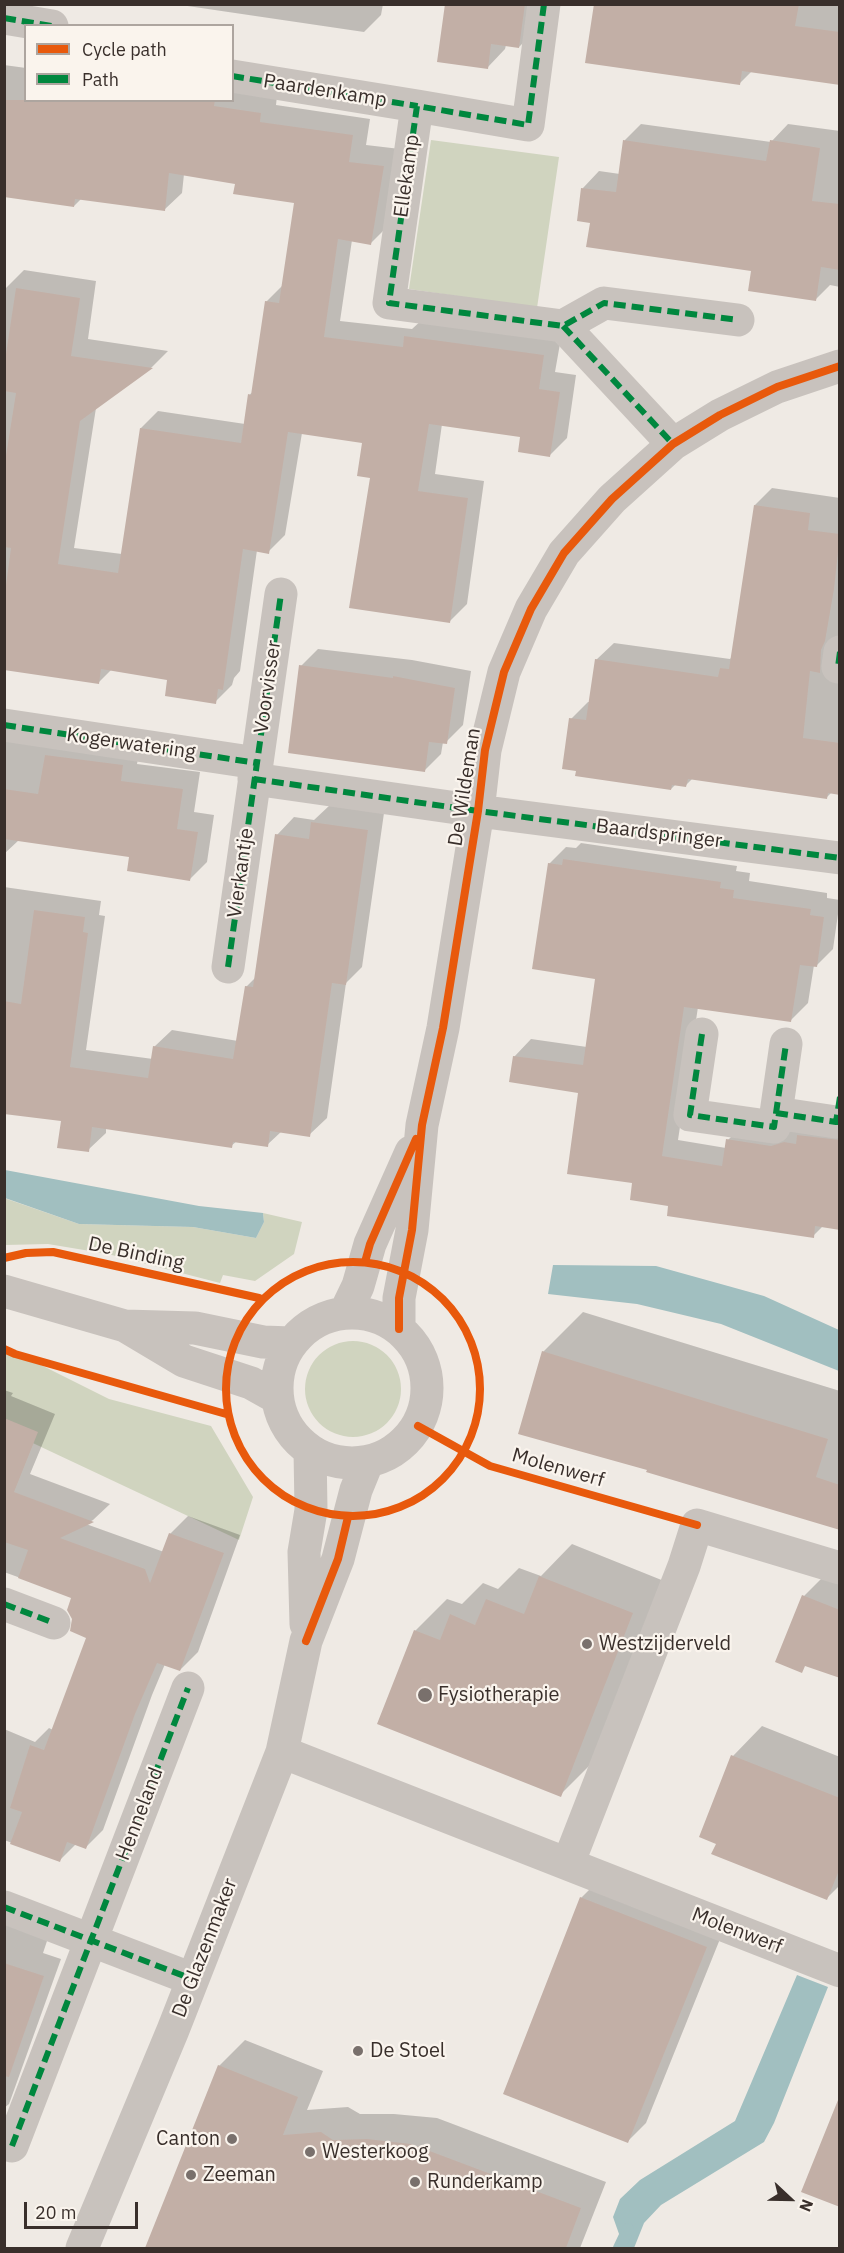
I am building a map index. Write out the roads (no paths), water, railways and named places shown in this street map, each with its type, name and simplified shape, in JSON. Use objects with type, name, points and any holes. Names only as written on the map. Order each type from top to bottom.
[{"type":"street","name":"Ellekamp","points":[[544,4],[528,125],[417,106],[389,303],[563,326]]},
{"type":"street","points":[[4,18],[40,24]]},
{"type":"street","name":"Paardenkamp","points":[[234,76],[417,106]]},
{"type":"street","points":[[673,444],[563,326],[604,303],[738,320]]},
{"type":"street","name":"De Wildeman","points":[[399,1329],[399,1298],[412,1230],[422,1125],[443,1028],[478,811],[485,750],[504,672],[531,609],[564,554],[612,499],[673,444],[720,415],[777,387],[840,366]]},
{"type":"street","name":"Voorvisser","points":[[255,771],[281,594]]},
{"type":"street","points":[[840,652],[837,667],[840,667]]},
{"type":"street","name":"Kogerwatering","points":[[4,725],[478,811]]},
{"type":"street","name":"Vierkantje","points":[[228,967],[255,771]]},
{"type":"street","name":"Baardspringer","points":[[478,811],[840,858]]},
{"type":"street","points":[[702,1034],[690,1115],[774,1127],[786,1044]]},
{"type":"street","points":[[776,1113],[838,1114]]},
{"type":"street","name":"De Wildeman","points":[[345,1313],[358,1286],[369,1245],[422,1125]]},
{"type":"street","points":[[4,1291],[125,1326],[195,1328],[263,1342],[291,1343]]},
{"type":"street","points":[[345,1313],[371,1315],[399,1329],[424,1362],[429,1391],[418,1426],[395,1449],[367,1463],[340,1463],[310,1450],[288,1426],[276,1397],[279,1369],[291,1343],[314,1323],[345,1313]]},
{"type":"street","points":[[125,1326],[184,1361],[251,1383],[276,1397]]},
{"type":"street","name":"De Glazenmaker","points":[[306,1641],[304,1552],[312,1479],[310,1450]]},
{"type":"street","name":"De Glazenmaker","points":[[82,2248],[282,1752],[306,1641],[338,1559],[353,1499],[367,1463]]},
{"type":"street","points":[[568,1864],[676,1586],[697,1525],[840,1568]]},
{"type":"street","points":[[4,1604],[54,1623]]},
{"type":"street","name":"Henneland","points":[[12,2146],[188,1688]]},
{"type":"street","name":"Molenwerf","points":[[282,1752],[840,1971]]},
{"type":"street","points":[[4,1907],[192,1979]]},
{"type":"water","points":[[5,1170],[199,1206],[263,1213],[264,1222],[256,1238],[193,1227],[79,1224],[5,1198]]},
{"type":"water","points":[[553,1265],[656,1266],[764,1296],[839,1330],[839,1371],[721,1324],[637,1304],[548,1294]]},
{"type":"water","points":[[797,1975],[828,1987],[774,2123],[764,2142],[661,2205],[644,2223],[634,2248],[624,2248],[613,2217],[620,2199],[640,2180],[735,2121]]},
{"type":"waterway","points":[[619,2248],[628,2229]]},
{"type":"place","name":"Westzijderveld","points":[[587,1644]]},
{"type":"place","name":"Fysiotherapie","points":[[425,1695]]},
{"type":"place","name":"De Stoel","points":[[358,2051]]},
{"type":"place","name":"Canton","points":[[232,2139]]},
{"type":"place","name":"Westerkoog","points":[[310,2152]]},
{"type":"place","name":"Zeeman","points":[[191,2175]]},
{"type":"place","name":"Runderkamp","points":[[415,2182]]}]
